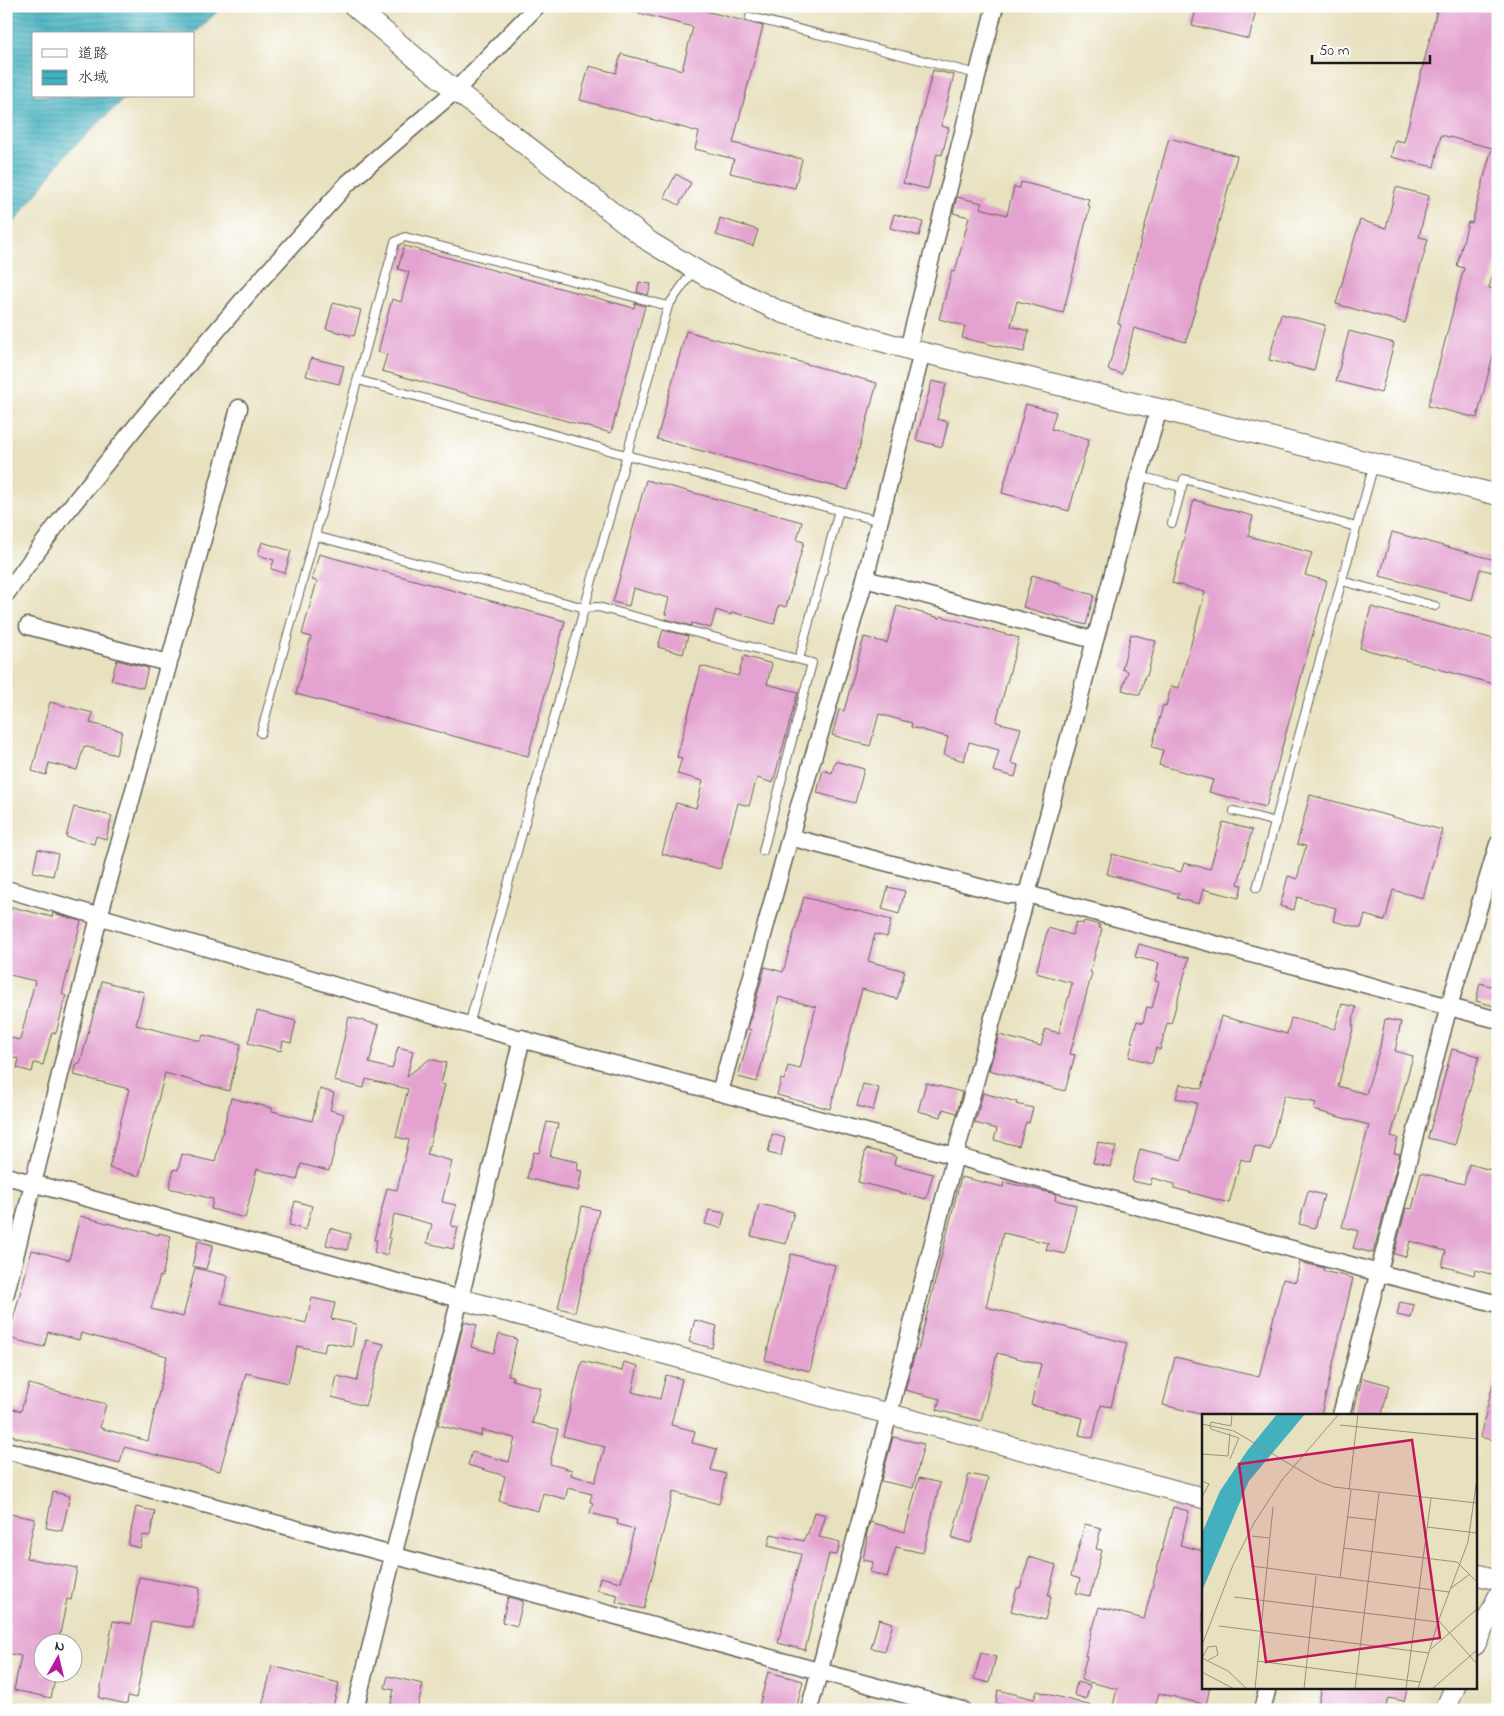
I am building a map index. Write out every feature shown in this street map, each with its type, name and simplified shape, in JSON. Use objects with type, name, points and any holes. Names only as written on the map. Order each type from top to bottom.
[{"type":"street","points":[[354,6],[448,85],[650,242],[695,269],[783,313],[915,350],[1498,495]]},
{"type":"street","points":[[6,594],[64,515],[141,420],[248,294],[348,184],[383,152],[448,85],[537,6]]},
{"type":"street","points":[[720,1092],[880,521],[915,350],[977,74],[995,6]]},
{"type":"street","points":[[6,1292],[99,916],[239,408]]},
{"type":"street","points":[[809,1710],[890,1414],[955,1156],[1158,409]]},
{"type":"street","points":[[864,580],[1094,640]]},
{"type":"street","points":[[28,626],[168,663]]},
{"type":"street","points":[[790,837],[1009,895],[1027,894],[1498,1020]]},
{"type":"street","points":[[1341,1414],[1449,1006],[1498,844]]},
{"type":"street","points":[[6,888],[470,1024],[1498,1304]]},
{"type":"street","points":[[354,1710],[460,1299],[522,1038]]},
{"type":"street","points":[[6,1176],[1202,1498]]},
{"type":"street","points":[[6,1450],[962,1710]]},
{"type":"street","points":[[1476,1574],[1498,1580]]},
{"type":"street","points":[[1476,1643],[1498,1597]]},
{"type":"street","points":[[1262,1710],[1268,1688]]},
{"type":"street","points":[[1445,1710],[1455,1688]]},
{"type":"lane","points":[[750,17],[977,74]]},
{"type":"lane","points":[[261,733],[395,242],[405,237],[668,306]]},
{"type":"lane","points":[[470,1024],[668,306],[695,269]]},
{"type":"lane","points":[[358,380],[626,455],[880,521]]},
{"type":"lane","points":[[1257,888],[1374,464]]},
{"type":"lane","points":[[1139,476],[1182,487]]},
{"type":"lane","points":[[1172,523],[1184,479],[1356,527]]},
{"type":"lane","points":[[798,659],[839,510]]},
{"type":"lane","points":[[315,536],[585,608],[598,607],[812,663],[763,851]]},
{"type":"lane","points":[[1342,581],[1435,606]]},
{"type":"lane","points":[[1234,811],[1276,822]]},
{"type":"water","points":[[6,6],[223,6],[195,33],[32,32],[32,98],[125,98],[67,153],[6,233]]},
{"type":"building","points":[[630,6],[677,6],[697,11],[698,9],[763,26],[733,143],[802,159],[795,188],[730,173],[734,159],[695,149],[699,132],[580,100],[589,66],[616,73],[621,54],[682,70],[693,27],[630,11]]},
{"type":"building","points":[[1197,6],[1257,6],[1249,39],[1192,25]]},
{"type":"building","points":[[1438,6],[1498,6],[1498,255],[1489,288],[1498,290],[1498,336],[1477,418],[1428,406],[1464,268],[1457,266],[1468,222],[1472,223],[1492,148],[1441,135],[1434,167],[1391,157],[1395,140],[1404,142]]},
{"type":"building","points":[[933,70],[954,75],[941,126],[949,128],[942,155],[937,154],[928,189],[903,183]]},
{"type":"building","points":[[1169,138],[1237,156],[1186,342],[1134,328],[1122,374],[1108,370],[1121,325],[1118,324]]},
{"type":"building","points":[[676,174],[691,183],[679,205],[664,197]]},
{"type":"building","points":[[1021,182],[1089,199],[1087,205],[1090,206],[1063,313],[1017,301],[1011,326],[1029,331],[1024,352],[962,338],[965,326],[939,319],[952,271],[955,272],[969,217],[953,213],[957,197],[982,203],[980,208],[1007,215],[1014,187],[1020,188]]},
{"type":"building","points":[[1396,187],[1429,196],[1419,237],[1428,239],[1405,323],[1336,304],[1360,220],[1386,228]]},
{"type":"building","points":[[894,214],[923,222],[919,236],[890,228]]},
{"type":"building","points":[[720,218],[758,230],[753,246],[716,235]]},
{"type":"building","points":[[404,246],[634,308],[635,303],[645,306],[611,433],[382,371],[387,354],[378,352],[392,299],[401,302],[409,272],[398,269]]},
{"type":"building","points":[[639,282],[651,284],[648,295],[637,292]]},
{"type":"building","points":[[333,303],[361,310],[354,336],[326,329]]},
{"type":"building","points":[[1281,314],[1325,325],[1314,371],[1269,360]]},
{"type":"building","points":[[686,331],[877,383],[848,490],[657,439]]},
{"type":"building","points":[[1349,331],[1394,343],[1381,393],[1336,381]]},
{"type":"building","points":[[311,358],[344,366],[339,384],[306,376]]},
{"type":"building","points":[[932,381],[946,384],[937,419],[948,422],[942,447],[916,440]]},
{"type":"building","points":[[1026,404],[1056,412],[1051,429],[1089,439],[1069,511],[1002,493]]},
{"type":"building","points":[[646,480],[802,522],[797,540],[804,542],[786,607],[779,605],[774,624],[732,612],[731,615],[716,610],[711,628],[692,623],[691,626],[666,619],[667,614],[665,614],[669,598],[633,588],[629,606],[613,602]]},
{"type":"building","points":[[1194,500],[1253,516],[1248,536],[1312,553],[1305,575],[1327,581],[1266,807],[1209,792],[1213,780],[1159,765],[1163,750],[1152,747],[1163,705],[1166,706],[1171,686],[1179,688],[1205,592],[1172,583]]},
{"type":"building","points":[[1392,532],[1495,560],[1492,572],[1480,569],[1472,600],[1380,576]]},
{"type":"building","points":[[262,542],[291,551],[285,573],[271,569],[274,560],[258,555]]},
{"type":"building","points":[[319,554],[565,621],[528,756],[296,694],[311,637],[302,634],[317,581],[312,580]]},
{"type":"building","points":[[1032,575],[1094,595],[1086,625],[1023,607]]},
{"type":"building","points":[[897,606],[1019,638],[996,722],[1021,728],[1011,763],[1018,765],[1015,777],[993,771],[999,750],[969,742],[964,761],[944,755],[948,737],[911,727],[912,723],[879,714],[870,746],[832,735],[839,710],[844,711],[864,637],[887,643]]},
{"type":"building","points":[[1371,607],[1498,640],[1498,685],[1360,648]]},
{"type":"building","points":[[663,630],[688,636],[683,654],[658,647]]},
{"type":"building","points":[[1131,634],[1156,641],[1140,695],[1122,690],[1128,671],[1122,669]]},
{"type":"building","points":[[744,656],[772,664],[767,684],[798,692],[773,783],[757,778],[749,806],[738,803],[720,869],[662,854],[676,803],[696,808],[703,781],[677,774],[682,758],[677,757],[701,666],[738,676]]},
{"type":"building","points":[[117,660],[148,668],[143,688],[111,680]]},
{"type":"building","points":[[50,702],[93,713],[90,723],[122,731],[116,755],[84,746],[77,770],[49,763],[46,775],[32,771]]},
{"type":"building","points":[[835,761],[864,769],[855,803],[817,793],[823,770],[832,773]]},
{"type":"building","points":[[1310,795],[1442,830],[1423,898],[1393,890],[1385,921],[1365,915],[1361,928],[1333,921],[1336,908],[1297,897],[1294,910],[1280,906],[1288,876],[1297,879],[1306,846],[1297,844]]},
{"type":"building","points":[[74,807],[112,816],[106,839],[96,836],[94,844],[66,837]]},
{"type":"building","points":[[1223,822],[1252,830],[1238,884],[1242,885],[1239,898],[1203,889],[1199,904],[1177,898],[1179,894],[1107,874],[1112,854],[1181,872],[1184,863],[1210,869]]},
{"type":"building","points":[[38,849],[58,854],[53,876],[33,872]]},
{"type":"building","points":[[888,887],[905,891],[899,914],[882,909]]},
{"type":"building","points":[[804,897],[891,920],[887,937],[875,934],[868,961],[905,971],[897,999],[862,989],[830,1109],[777,1095],[781,1079],[784,1080],[788,1066],[800,1069],[816,1007],[779,997],[757,1082],[738,1077],[751,1030],[748,1029],[765,967],[783,972]]},
{"type":"building","points":[[12,907],[52,917],[53,913],[81,921],[62,994],[66,996],[56,1033],[52,1032],[43,1065],[34,1063],[32,1072],[17,1068],[19,1059],[6,1056],[6,1037],[20,1040],[35,981],[6,974],[6,931]]},
{"type":"building","points":[[1084,921],[1100,925],[1099,928],[1102,929],[1070,1054],[1075,1055],[1065,1091],[989,1070],[999,1035],[1041,1046],[1045,1029],[1059,1033],[1072,983],[1036,973],[1048,928],[1072,935],[1076,922],[1083,924]]},
{"type":"building","points":[[1139,944],[1189,958],[1171,1024],[1167,1023],[1160,1050],[1156,1048],[1152,1063],[1129,1057],[1137,1021],[1143,1023],[1147,1007],[1152,1008],[1159,982],[1155,981],[1159,963],[1135,957]]},
{"type":"building","points":[[102,981],[144,992],[136,1025],[201,1041],[203,1035],[241,1044],[229,1091],[165,1073],[139,1176],[109,1168],[129,1089],[74,1075],[77,1063],[80,1064]]},
{"type":"building","points":[[1480,983],[1498,988],[1498,1007],[1476,1001]]},
{"type":"building","points":[[1342,1004],[1356,1007],[1352,1025],[1354,1025],[1338,1086],[1366,1094],[1380,1047],[1385,1019],[1401,1022],[1395,1051],[1413,1056],[1391,1136],[1398,1138],[1394,1153],[1400,1154],[1373,1253],[1353,1248],[1358,1231],[1342,1227],[1369,1125],[1314,1110],[1316,1103],[1284,1095],[1270,1150],[1255,1146],[1250,1162],[1241,1159],[1229,1203],[1174,1188],[1175,1184],[1152,1178],[1150,1185],[1132,1181],[1140,1149],[1182,1160],[1197,1103],[1176,1098],[1180,1084],[1202,1088],[1221,1016],[1287,1034],[1291,1018],[1335,1029]]},
{"type":"building","points":[[257,1011],[296,1021],[291,1043],[283,1041],[281,1051],[248,1043]]},
{"type":"building","points":[[349,1017],[379,1025],[369,1063],[392,1069],[398,1047],[413,1051],[407,1076],[430,1059],[446,1063],[441,1084],[445,1085],[427,1154],[452,1161],[442,1202],[456,1205],[451,1226],[458,1227],[453,1249],[427,1243],[432,1224],[394,1214],[388,1238],[391,1239],[387,1256],[374,1252],[377,1240],[374,1240],[387,1188],[397,1190],[409,1140],[396,1137],[408,1089],[366,1079],[364,1088],[334,1081]]},
{"type":"building","points":[[1452,1049],[1479,1056],[1455,1145],[1428,1138]]},
{"type":"building","points":[[926,1083],[962,1092],[957,1113],[943,1109],[941,1117],[918,1111]]},
{"type":"building","points":[[863,1084],[879,1088],[873,1110],[857,1106]]},
{"type":"building","points":[[320,1089],[334,1093],[330,1110],[344,1114],[329,1171],[301,1164],[297,1180],[257,1169],[245,1218],[211,1209],[213,1199],[169,1188],[174,1169],[178,1170],[182,1154],[215,1162],[231,1098],[272,1108],[272,1111],[312,1121]]},
{"type":"building","points":[[983,1093],[1033,1108],[1029,1123],[1026,1122],[1019,1146],[994,1140],[997,1129],[975,1123]]},
{"type":"building","points":[[547,1122],[558,1124],[550,1156],[578,1162],[577,1170],[582,1171],[578,1191],[527,1178],[534,1152],[539,1153]]},
{"type":"building","points":[[772,1134],[785,1138],[781,1156],[768,1153]]},
{"type":"building","points":[[1098,1142],[1116,1147],[1110,1167],[1093,1163]]},
{"type":"building","points":[[866,1149],[896,1156],[894,1164],[933,1174],[926,1199],[858,1182]]},
{"type":"building","points":[[1469,1164],[1498,1172],[1498,1276],[1475,1270],[1474,1275],[1442,1266],[1446,1251],[1410,1241],[1406,1257],[1394,1254],[1406,1208],[1412,1209],[1421,1173],[1464,1184]]},
{"type":"building","points":[[961,1177],[1003,1187],[1004,1182],[1056,1194],[1055,1200],[1076,1205],[1065,1254],[1046,1250],[1048,1243],[1003,1233],[986,1307],[1127,1343],[1111,1407],[1101,1405],[1093,1438],[1079,1435],[1083,1418],[1031,1405],[1041,1364],[997,1353],[981,1421],[937,1410],[940,1399],[905,1390],[916,1349],[918,1350]]},
{"type":"building","points":[[1308,1191],[1324,1195],[1315,1228],[1299,1224]]},
{"type":"building","points":[[295,1201],[312,1206],[306,1230],[289,1225]]},
{"type":"building","points":[[759,1204],[794,1212],[786,1244],[751,1236]]},
{"type":"building","points":[[582,1206],[599,1210],[575,1312],[558,1308]]},
{"type":"building","points":[[709,1210],[725,1213],[721,1228],[705,1224]]},
{"type":"building","points":[[80,1216],[126,1228],[171,1236],[162,1277],[160,1276],[151,1309],[183,1317],[195,1268],[228,1276],[221,1303],[306,1323],[312,1298],[335,1303],[331,1319],[356,1324],[352,1347],[326,1342],[324,1352],[297,1346],[288,1383],[246,1373],[220,1471],[124,1447],[120,1463],[14,1437],[6,1433],[6,1407],[21,1411],[29,1384],[106,1404],[100,1428],[148,1441],[167,1356],[81,1333],[79,1340],[48,1332],[44,1347],[8,1338],[32,1250],[69,1260]]},
{"type":"building","points":[[330,1228],[351,1234],[347,1250],[326,1245]]},
{"type":"building","points":[[198,1241],[213,1245],[206,1269],[192,1266]]},
{"type":"building","points":[[791,1254],[835,1265],[810,1371],[765,1360]]},
{"type":"building","points":[[1300,1262],[1324,1268],[1323,1271],[1353,1278],[1321,1414],[1202,1415],[1163,1405],[1175,1357],[1259,1377],[1283,1279],[1296,1282]]},
{"type":"building","points":[[1400,1302],[1414,1305],[1411,1318],[1397,1315]]},
{"type":"building","points":[[695,1320],[717,1326],[712,1348],[689,1342]]},
{"type":"building","points":[[464,1322],[477,1325],[471,1347],[494,1353],[499,1334],[517,1339],[508,1375],[513,1376],[512,1380],[541,1388],[532,1423],[558,1429],[550,1464],[572,1470],[571,1475],[595,1482],[605,1447],[563,1436],[582,1361],[622,1371],[624,1362],[638,1366],[632,1392],[660,1399],[666,1375],[682,1379],[671,1425],[695,1431],[692,1443],[717,1449],[711,1470],[726,1474],[719,1504],[673,1492],[644,1609],[616,1602],[618,1595],[597,1590],[600,1577],[621,1582],[634,1529],[617,1524],[618,1520],[590,1513],[593,1503],[590,1502],[592,1494],[568,1488],[565,1499],[543,1493],[538,1511],[499,1501],[505,1476],[468,1465],[472,1452],[509,1462],[515,1438],[482,1430],[481,1436],[438,1425]]},
{"type":"building","points":[[366,1340],[384,1344],[365,1406],[332,1397],[337,1376],[357,1381]]},
{"type":"building","points":[[1362,1378],[1389,1385],[1382,1414],[1353,1414]]},
{"type":"building","points":[[1493,1384],[1498,1384],[1498,1441],[1480,1437]]},
{"type":"building","points":[[893,1437],[924,1444],[913,1488],[881,1481]]},
{"type":"building","points":[[969,1474],[988,1478],[971,1543],[952,1538]]},
{"type":"building","points":[[919,1478],[940,1483],[923,1553],[896,1547],[887,1577],[870,1572],[873,1562],[863,1560],[870,1522],[905,1532]]},
{"type":"building","points":[[53,1492],[70,1496],[62,1531],[46,1528]]},
{"type":"building","points":[[136,1507],[155,1511],[150,1536],[143,1535],[140,1548],[128,1545]]},
{"type":"building","points":[[1173,1507],[1189,1511],[1180,1545],[1202,1551],[1202,1688],[1210,1688],[1206,1705],[1159,1693],[1154,1710],[1112,1710],[1117,1689],[1081,1680],[1092,1627],[1099,1607],[1144,1619]]},
{"type":"building","points":[[814,1512],[826,1515],[819,1537],[840,1542],[837,1555],[829,1554],[805,1650],[778,1643],[801,1554],[768,1546],[771,1534],[804,1541]]},
{"type":"building","points":[[10,1514],[35,1519],[26,1558],[77,1568],[71,1600],[67,1599],[60,1634],[32,1634],[32,1684],[54,1684],[51,1698],[14,1690],[21,1656],[6,1653],[6,1519],[9,1519]]},
{"type":"building","points":[[1085,1524],[1101,1528],[1096,1549],[1102,1550],[1090,1596],[1076,1593],[1080,1579],[1071,1576]]},
{"type":"building","points":[[1029,1557],[1056,1565],[1048,1596],[1051,1597],[1045,1620],[1011,1611],[1017,1588],[1020,1588]]},
{"type":"building","points":[[139,1577],[200,1588],[193,1628],[151,1621],[136,1698],[128,1696],[127,1704],[99,1698],[113,1621],[131,1624]]},
{"type":"building","points":[[508,1597],[523,1601],[517,1626],[502,1622]]},
{"type":"building","points":[[879,1619],[893,1623],[885,1651],[871,1648]]},
{"type":"building","points":[[981,1653],[996,1657],[989,1683],[974,1679]]},
{"type":"building","points":[[272,1666],[339,1683],[332,1710],[309,1705],[308,1710],[261,1710]]},
{"type":"building","points":[[768,1672],[803,1681],[796,1710],[758,1710]]},
{"type":"building","points":[[388,1676],[423,1684],[417,1710],[389,1710],[394,1690],[385,1688]]},
{"type":"building","points":[[1077,1682],[1090,1685],[1086,1699],[1074,1695]]},
{"type":"building","points":[[1322,1688],[1408,1688],[1404,1701],[1388,1698],[1385,1710],[1317,1710]]},
{"type":"building","points":[[998,1690],[1034,1699],[1037,1691],[1092,1706],[1092,1710],[1026,1710],[996,1703]]}]
